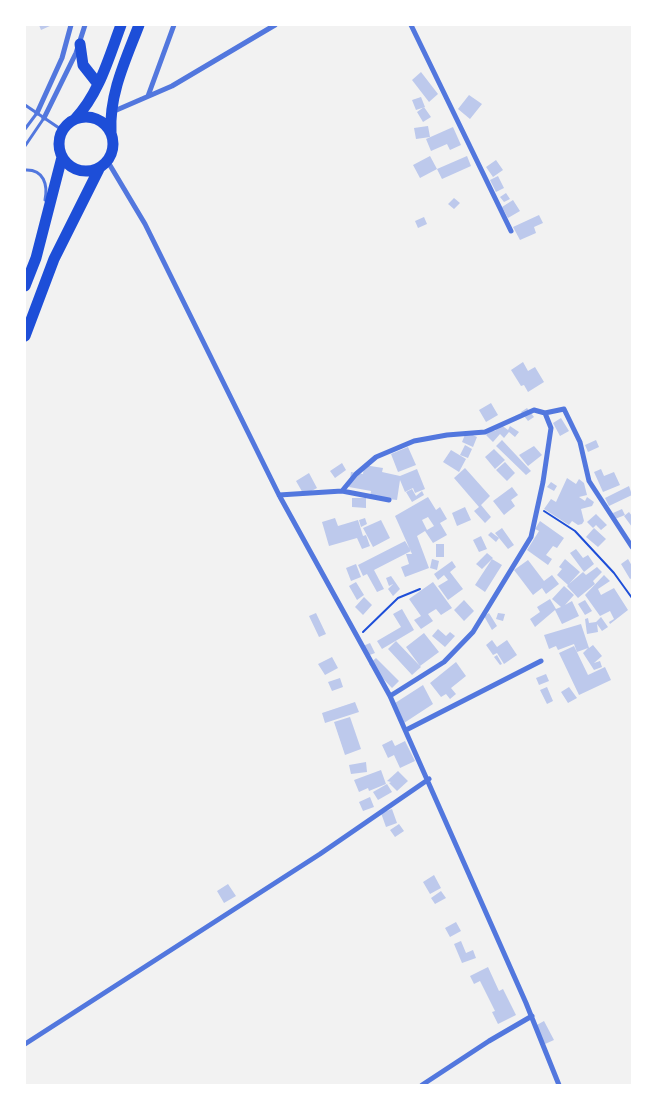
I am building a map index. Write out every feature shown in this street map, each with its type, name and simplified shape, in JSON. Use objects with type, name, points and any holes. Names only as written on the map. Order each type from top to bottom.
[{"type":"highway","points":[[103,165],[89,172],[78,170],[68,165],[62,157],[59,148],[62,130],[83,111],[98,84],[121,25]]},
{"type":"highway","points":[[111,132],[112,112],[120,78],[139,25]]},
{"type":"highway","points":[[80,44],[83,66],[98,84]]},
{"type":"highway","points":[[25,336],[54,259],[103,165],[113,153],[114,142],[111,132],[105,123],[95,118],[84,116],[74,120]]},
{"type":"highway","points":[[25,286],[36,258],[62,157]]},
{"type":"street","points":[[37,113],[62,58],[71,25]]},
{"type":"street","points":[[44,118],[80,44],[85,25]]},
{"type":"street","points":[[148,96],[174,25]]},
{"type":"street","points":[[112,112],[182,80],[276,25]]},
{"type":"street","points":[[411,25],[511,231]]},
{"type":"street","points":[[103,165],[145,224],[279,495],[390,696],[532,1016],[559,1085]]},
{"type":"street","points":[[342,491],[356,474],[376,457],[414,441],[447,435],[485,432],[534,410],[545,413],[564,409],[580,442],[589,481],[632,548]]},
{"type":"street","points":[[390,696],[444,662],[473,632],[531,537],[552,428],[545,413]]},
{"type":"street","points":[[279,495],[342,491],[389,500]]},
{"type":"street","points":[[406,730],[541,661]]},
{"type":"street","points":[[25,1044],[320,854],[428,779]]},
{"type":"street","points":[[422,1085],[489,1041],[532,1016]]},
{"type":"lane","points":[[25,105],[62,130]]},
{"type":"lane","points":[[25,129],[37,113]]},
{"type":"lane","points":[[25,146],[44,118]]},
{"type":"lane","points":[[25,170],[39,174],[46,184],[36,258]]},
{"type":"path","points":[[538,506],[575,531],[614,573],[632,598]]},
{"type":"path","points":[[358,638],[398,598],[420,589]]},
{"type":"building","points":[[39,25],[52,25],[41,30]]},
{"type":"building","points":[[421,72],[438,94],[429,102],[412,80]]},
{"type":"building","points":[[469,95],[482,104],[470,119],[458,109]]},
{"type":"building","points":[[421,97],[425,107],[416,110],[412,100]]},
{"type":"building","points":[[424,107],[431,117],[423,122],[417,112]]},
{"type":"building","points":[[428,126],[430,137],[416,139],[414,128]]},
{"type":"building","points":[[453,127],[461,145],[450,150],[447,144],[431,151],[426,139]]},
{"type":"building","points":[[430,156],[437,169],[420,178],[413,165]]},
{"type":"building","points":[[467,156],[471,166],[442,179],[437,169]]},
{"type":"building","points":[[496,160],[503,170],[493,177],[486,167]]},
{"type":"building","points":[[498,176],[504,188],[496,192],[490,180]]},
{"type":"building","points":[[506,193],[510,199],[504,202],[500,197]]},
{"type":"building","points":[[454,198],[460,203],[454,209],[448,204]]},
{"type":"building","points":[[513,200],[520,211],[508,218],[502,207]]},
{"type":"building","points":[[539,215],[543,223],[534,227],[536,233],[520,240],[513,227]]},
{"type":"building","points":[[424,217],[427,224],[418,228],[415,221]]},
{"type":"building","points":[[523,362],[528,371],[535,367],[544,382],[528,392],[524,385],[521,386],[511,370]]},
{"type":"building","points":[[491,403],[498,415],[486,422],[479,410]]},
{"type":"building","points":[[527,408],[534,417],[528,421],[521,412]]},
{"type":"building","points":[[561,418],[569,431],[560,436],[553,423]]},
{"type":"building","points":[[500,424],[508,430],[510,426],[519,432],[515,437],[509,432],[504,438],[500,434],[493,442],[486,435],[492,428],[495,431]]},
{"type":"building","points":[[466,432],[477,437],[473,447],[462,442]]},
{"type":"building","points":[[502,440],[531,471],[526,475],[496,446]]},
{"type":"building","points":[[596,440],[599,447],[588,452],[585,445]]},
{"type":"building","points":[[465,445],[472,449],[468,458],[460,455]]},
{"type":"building","points":[[534,446],[542,455],[528,466],[519,455]]},
{"type":"building","points":[[408,447],[416,465],[398,472],[391,454]]},
{"type":"building","points":[[494,449],[505,460],[495,469],[485,457]]},
{"type":"building","points":[[451,450],[466,459],[459,472],[443,462]]},
{"type":"building","points":[[505,462],[515,473],[507,481],[496,470]]},
{"type":"building","points":[[342,463],[346,470],[335,478],[330,471]]},
{"type":"building","points":[[364,465],[383,468],[382,472],[400,476],[417,469],[425,489],[415,493],[413,488],[405,492],[400,480],[397,500],[370,497],[371,491],[349,487],[351,472],[363,474]]},
{"type":"building","points":[[465,468],[490,496],[481,505],[491,517],[485,523],[474,511],[479,507],[454,478]]},
{"type":"building","points":[[601,469],[604,476],[614,472],[620,485],[603,492],[594,472]]},
{"type":"building","points":[[309,473],[317,488],[304,495],[296,481]]},
{"type":"building","points":[[567,478],[576,484],[579,479],[584,483],[587,495],[579,497],[585,501],[587,497],[594,502],[592,506],[581,509],[584,521],[582,524],[578,525],[572,521],[569,525],[544,509],[551,499],[556,502]]},
{"type":"building","points":[[551,482],[557,486],[554,491],[547,487]]},
{"type":"building","points":[[629,486],[632,495],[609,506],[605,498]]},
{"type":"building","points":[[512,487],[518,495],[511,500],[515,506],[504,515],[493,501]]},
{"type":"building","points":[[412,489],[416,496],[422,491],[424,495],[412,502],[406,492]]},
{"type":"building","points":[[428,497],[436,510],[440,507],[447,519],[440,523],[447,535],[433,543],[425,531],[417,536],[429,568],[405,577],[401,567],[409,564],[406,554],[412,554],[395,516]],"holes":[[[428,517],[434,526],[427,530],[422,520]]]},
{"type":"building","points":[[352,498],[366,498],[366,508],[352,507]]},
{"type":"building","points":[[465,507],[471,520],[457,526],[452,513]]},
{"type":"building","points":[[622,509],[625,515],[615,519],[613,513]]},
{"type":"building","points":[[629,512],[632,516],[632,527],[624,516]]},
{"type":"building","points":[[596,514],[607,525],[601,530],[596,525],[593,528],[587,522]]},
{"type":"building","points":[[335,518],[338,526],[358,520],[363,536],[366,535],[370,546],[362,549],[357,538],[329,546],[322,522]]},
{"type":"building","points":[[365,518],[367,524],[361,527],[359,520]]},
{"type":"building","points":[[381,520],[390,538],[373,547],[363,528]]},
{"type":"building","points":[[540,521],[564,538],[557,548],[553,546],[546,555],[552,559],[548,565],[527,550],[539,531],[535,529]]},
{"type":"building","points":[[502,528],[514,545],[508,549],[495,533]]},
{"type":"building","points":[[594,528],[606,539],[598,547],[586,537]]},
{"type":"building","points":[[491,532],[499,538],[496,542],[488,535]]},
{"type":"building","points":[[481,536],[487,549],[479,552],[473,540]]},
{"type":"building","points":[[405,541],[411,551],[374,570],[384,589],[377,592],[367,574],[363,576],[358,565]]},
{"type":"building","points":[[436,544],[444,544],[444,557],[436,557]]},
{"type":"building","points":[[576,549],[583,558],[588,555],[594,564],[584,572],[570,553]]},
{"type":"building","points":[[487,553],[493,558],[482,569],[476,564]]},
{"type":"building","points":[[432,559],[439,561],[437,570],[430,568]]},
{"type":"building","points":[[492,559],[502,565],[485,592],[475,585]]},
{"type":"building","points":[[565,559],[580,572],[569,584],[583,572],[586,575],[597,567],[602,572],[593,581],[595,584],[578,598],[557,575],[562,569],[559,567]]},
{"type":"building","points":[[628,559],[632,566],[632,578],[630,579],[621,564]]},
{"type":"building","points":[[528,560],[544,581],[552,575],[559,584],[546,594],[542,588],[533,595],[514,570]]},
{"type":"building","points":[[452,561],[456,567],[450,572],[463,589],[448,600],[438,586],[448,580],[444,575],[438,580],[434,574]]},
{"type":"building","points":[[356,564],[361,577],[351,581],[346,568]]},
{"type":"building","points":[[604,575],[610,581],[598,589],[601,595],[614,588],[628,610],[610,624],[609,622],[614,619],[610,611],[600,616],[585,595]]},
{"type":"building","points":[[391,576],[400,589],[393,596],[388,589],[393,584],[389,586],[386,578]]},
{"type":"building","points":[[356,582],[364,595],[357,600],[349,586]]},
{"type":"building","points":[[433,582],[452,608],[441,615],[436,609],[428,614],[433,621],[421,629],[414,620],[421,616],[409,599]]},
{"type":"building","points":[[564,586],[574,595],[565,605],[572,601],[579,616],[562,624],[555,610],[535,627],[530,619],[540,612],[537,607],[550,599],[556,609],[561,607],[552,599]]},
{"type":"building","points":[[364,597],[372,605],[363,615],[355,607]]},
{"type":"building","points":[[464,600],[474,611],[464,621],[454,610]]},
{"type":"building","points":[[585,600],[592,611],[585,615],[578,604]]},
{"type":"building","points":[[402,609],[414,630],[382,649],[377,641],[401,627],[393,614]]},
{"type":"building","points":[[316,613],[326,634],[319,637],[309,616]]},
{"type":"building","points":[[489,613],[497,626],[492,630],[484,616]]},
{"type":"building","points":[[498,613],[505,614],[503,621],[496,619]]},
{"type":"building","points":[[601,617],[608,627],[602,631],[597,624],[598,632],[587,634],[585,619],[588,618],[589,623],[596,622]]},
{"type":"building","points":[[581,624],[589,648],[593,645],[602,656],[594,663],[600,661],[602,667],[594,670],[583,653],[588,648],[577,652],[574,644],[558,650],[556,646],[549,649],[544,635]]},
{"type":"building","points":[[438,629],[446,636],[450,632],[455,636],[445,647],[432,636]]},
{"type":"building","points":[[424,633],[439,652],[420,666],[406,647]]},
{"type":"building","points":[[492,640],[497,647],[507,640],[517,655],[504,664],[497,653],[493,655],[486,645]]},
{"type":"building","points":[[396,641],[421,667],[412,675],[388,649]]},
{"type":"building","points":[[370,643],[375,653],[367,656],[363,646]]},
{"type":"building","points":[[574,646],[588,675],[605,667],[611,680],[579,695],[559,653]]},
{"type":"building","points":[[497,655],[502,664],[500,665],[494,657]]},
{"type":"building","points":[[332,657],[338,668],[325,675],[318,664]]},
{"type":"building","points":[[376,658],[399,681],[392,688],[369,664]]},
{"type":"building","points":[[456,662],[466,676],[451,688],[456,694],[450,699],[446,694],[441,697],[430,683]]},
{"type":"building","points":[[546,674],[549,681],[539,685],[536,678]]},
{"type":"building","points":[[340,678],[343,687],[332,691],[328,682]]},
{"type":"building","points":[[423,685],[433,704],[404,723],[392,705]]},
{"type":"building","points":[[547,687],[553,701],[547,704],[540,690]]},
{"type":"building","points":[[569,687],[577,698],[568,703],[561,692]]},
{"type":"building","points":[[355,702],[359,712],[325,723],[322,713]]},
{"type":"building","points":[[350,717],[361,749],[345,755],[334,722]]},
{"type":"building","points":[[392,740],[395,746],[405,741],[415,761],[400,768],[394,755],[388,758],[382,745]]},
{"type":"building","points":[[366,762],[367,772],[351,774],[349,765]]},
{"type":"building","points":[[381,770],[386,784],[369,791],[368,788],[359,792],[354,780]]},
{"type":"building","points":[[398,771],[408,781],[397,791],[389,783],[391,782],[387,781]]},
{"type":"building","points":[[387,784],[392,792],[378,800],[373,792]]},
{"type":"building","points":[[370,797],[374,807],[363,811],[359,802]]},
{"type":"building","points":[[392,809],[397,823],[386,827],[381,813]]},
{"type":"building","points":[[399,824],[404,831],[395,837],[390,830]]},
{"type":"building","points":[[434,875],[441,888],[430,894],[423,882]]},
{"type":"building","points":[[228,884],[236,896],[224,903],[217,891]]},
{"type":"building","points":[[441,891],[446,898],[435,904],[431,898]]},
{"type":"building","points":[[456,922],[461,931],[450,937],[445,928]]},
{"type":"building","points":[[461,941],[466,953],[473,950],[476,958],[462,963],[454,944]]},
{"type":"building","points":[[488,967],[499,991],[503,989],[516,1015],[498,1024],[492,1012],[495,1011],[480,981],[474,984],[470,976]]},
{"type":"building","points":[[544,1021],[554,1040],[545,1044],[535,1026]]}]
